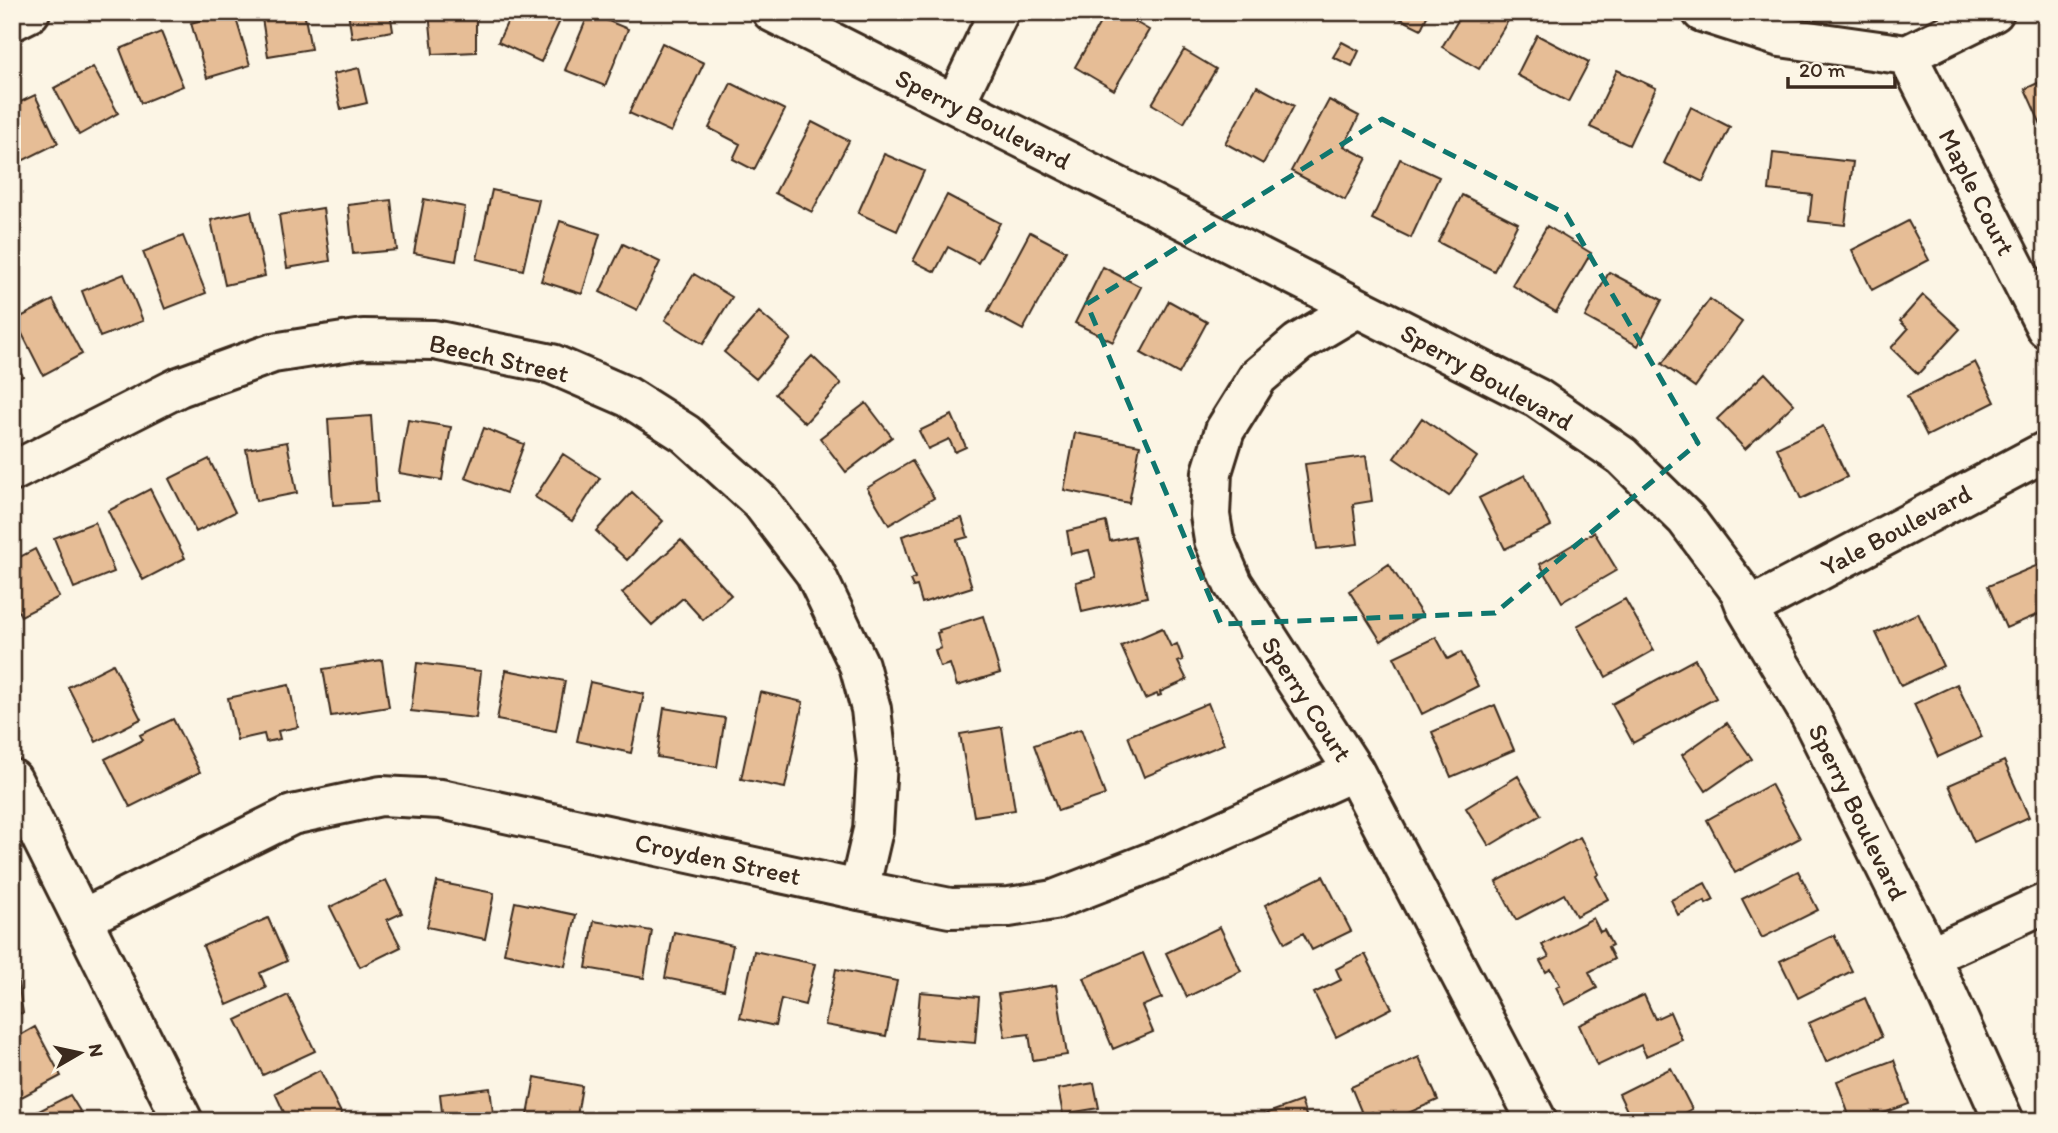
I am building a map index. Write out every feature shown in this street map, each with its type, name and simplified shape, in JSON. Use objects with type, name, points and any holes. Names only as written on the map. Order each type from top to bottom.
[{"type":"street","points":[[12,21],[30,12]]},
{"type":"street","name":"Sperry Boulevard","points":[[772,12],[1537,398],[1622,456],[1686,519],[1740,591],[1747,609],[1810,715],[1930,956],[2004,1121]]},
{"type":"street","points":[[955,104],[999,12]]},
{"type":"street","points":[[1702,12],[1780,37],[1907,55],[1994,12]]},
{"type":"street","name":"Maple Court","points":[[1907,55],[2046,328]]},
{"type":"street","name":"Sperry Court","points":[[1357,308],[1298,343],[1258,377],[1225,430],[1212,472],[1210,515],[1214,540],[1233,584],[1354,771],[1537,1121]]},
{"type":"street","name":"Beech Street","points":[[12,471],[179,387],[273,353],[363,339],[434,340],[552,364],[628,397],[686,434],[761,502],[815,572],[859,665],[871,709],[877,761],[873,830],[859,890]]},
{"type":"street","name":"Yale Boulevard","points":[[1747,609],[2046,451]]},
{"type":"street","name":"Croyden Street","points":[[82,919],[292,815],[381,796],[441,799],[950,908],[1009,907],[1054,900],[1172,854],[1354,771]]},
{"type":"street","points":[[12,779],[183,1121]]},
{"type":"street","points":[[1930,956],[2046,903]]},
{"type":"highlighted area","points":[[1382,119],[1566,214],[1698,443],[1495,613],[1221,624],[1087,304]]},
{"type":"building","points":[[234,12],[250,65],[207,78],[191,23]]},
{"type":"building","points":[[261,12],[304,12],[311,49],[268,56]]},
{"type":"building","points":[[348,12],[390,12],[393,31],[352,38]]},
{"type":"building","points":[[429,12],[476,12],[476,52],[433,54]]},
{"type":"building","points":[[512,12],[564,12],[541,62],[498,42]]},
{"type":"building","points":[[1106,12],[1118,12],[1149,30],[1114,90],[1075,67]]},
{"type":"building","points":[[1387,12],[1429,12],[1421,29]]},
{"type":"building","points":[[1463,12],[1498,12],[1509,19],[1479,69],[1442,47]]},
{"type":"building","points":[[589,13],[628,29],[605,86],[565,70]]},
{"type":"building","points":[[161,32],[183,86],[141,103],[120,49]]},
{"type":"building","points":[[1537,35],[1589,62],[1568,102],[1517,75]]},
{"type":"building","points":[[1342,42],[1359,51],[1352,66],[1333,57]]},
{"type":"building","points":[[662,43],[704,63],[671,132],[629,113]]},
{"type":"building","points":[[1184,50],[1216,69],[1184,123],[1152,104]]},
{"type":"building","points":[[93,67],[118,113],[79,135],[54,88]]},
{"type":"building","points":[[359,68],[367,103],[341,109],[333,74]]},
{"type":"building","points":[[1617,70],[1656,88],[1629,145],[1590,127]]},
{"type":"building","points":[[2046,79],[2046,125],[2042,127],[2025,89]]},
{"type":"building","points":[[731,83],[785,110],[754,170],[733,159],[740,144],[709,128]]},
{"type":"building","points":[[1257,86],[1294,106],[1263,164],[1225,143]]},
{"type":"building","points":[[35,95],[58,143],[20,162],[12,146],[12,106]]},
{"type":"building","points":[[1329,100],[1359,116],[1344,146],[1367,158],[1345,200],[1291,171]]},
{"type":"building","points":[[1691,107],[1730,127],[1703,182],[1664,163]]},
{"type":"building","points":[[812,122],[849,141],[812,212],[775,193]]},
{"type":"building","points":[[1773,153],[1853,162],[1845,225],[1809,221],[1812,195],[1769,190]]},
{"type":"building","points":[[884,154],[924,171],[897,231],[858,213]]},
{"type":"building","points":[[1400,159],[1439,177],[1411,238],[1372,219]]},
{"type":"building","points":[[492,190],[539,200],[523,270],[477,259]]},
{"type":"building","points":[[947,195],[1000,223],[978,263],[948,247],[935,272],[913,261]]},
{"type":"building","points":[[1462,195],[1518,223],[1494,271],[1438,242]]},
{"type":"building","points":[[424,199],[465,207],[456,261],[414,253]]},
{"type":"building","points":[[391,200],[397,250],[353,254],[348,205]]},
{"type":"building","points":[[323,208],[330,261],[287,268],[279,215]]},
{"type":"building","points":[[251,211],[265,276],[225,285],[211,220]]},
{"type":"building","points":[[560,221],[600,234],[582,294],[541,281]]},
{"type":"building","points":[[1908,221],[1929,260],[1872,290],[1852,250]]},
{"type":"building","points":[[1547,226],[1591,253],[1556,312],[1512,285]]},
{"type":"building","points":[[1030,232],[1066,251],[1023,330],[988,311]]},
{"type":"building","points":[[183,236],[206,293],[165,309],[143,252]]},
{"type":"building","points":[[623,244],[660,262],[637,310],[600,292]]},
{"type":"building","points":[[1103,267],[1141,287],[1113,342],[1075,323]]},
{"type":"building","points":[[1609,272],[1662,300],[1638,346],[1585,317]]},
{"type":"building","points":[[124,274],[143,321],[100,337],[82,291]]},
{"type":"building","points":[[694,274],[732,297],[703,344],[665,320]]},
{"type":"building","points":[[1923,295],[1960,329],[1918,374],[1891,348],[1908,329],[1900,321]]},
{"type":"building","points":[[1710,299],[1742,322],[1695,387],[1662,364]]},
{"type":"building","points":[[53,300],[82,354],[43,375],[15,320]]},
{"type":"building","points":[[1169,301],[1207,322],[1179,374],[1141,353]]},
{"type":"building","points":[[759,312],[791,339],[756,379],[724,352]]},
{"type":"building","points":[[12,355],[23,376],[12,382]]},
{"type":"building","points":[[812,356],[841,384],[805,423],[775,394]]},
{"type":"building","points":[[1975,362],[1995,402],[1927,436],[1907,396]]},
{"type":"building","points":[[1765,373],[1794,404],[1745,449],[1717,419]]},
{"type":"building","points":[[866,403],[892,437],[846,472],[820,438]]},
{"type":"building","points":[[952,415],[966,447],[955,452],[949,439],[928,449],[919,431]]},
{"type":"building","points":[[371,416],[377,502],[333,505],[328,419]]},
{"type":"building","points":[[1422,418],[1477,457],[1449,496],[1394,458]]},
{"type":"building","points":[[408,420],[451,427],[442,480],[399,473]]},
{"type":"building","points":[[1823,426],[1847,477],[1801,499],[1777,448]]},
{"type":"building","points":[[484,428],[524,444],[506,493],[465,478]]},
{"type":"building","points":[[1075,433],[1140,445],[1129,503],[1064,490]]},
{"type":"building","points":[[287,442],[297,493],[256,501],[246,449]]},
{"type":"building","points":[[563,454],[600,478],[572,521],[535,497]]},
{"type":"building","points":[[1366,456],[1372,501],[1353,504],[1358,544],[1317,549],[1305,464]]},
{"type":"building","points":[[209,459],[235,512],[196,532],[169,479]]},
{"type":"building","points":[[912,461],[934,498],[889,525],[867,488]]},
{"type":"building","points":[[1525,475],[1551,526],[1505,549],[1479,498]]},
{"type":"building","points":[[150,489],[185,558],[143,580],[108,511]]},
{"type":"building","points":[[632,492],[663,521],[627,560],[596,531]]},
{"type":"building","points":[[962,518],[968,537],[957,540],[972,587],[922,603],[917,586],[913,587],[910,580],[915,578],[902,536]]},
{"type":"building","points":[[95,522],[114,572],[74,588],[54,538]]},
{"type":"building","points":[[1106,522],[1110,541],[1134,536],[1147,597],[1082,612],[1076,582],[1096,577],[1089,550],[1071,554],[1067,531]]},
{"type":"building","points":[[1594,532],[1617,570],[1562,602],[1540,564]]},
{"type":"building","points":[[681,540],[731,595],[703,620],[683,598],[652,625],[622,593]]},
{"type":"building","points":[[35,549],[59,597],[21,616],[12,598],[12,561]]},
{"type":"building","points":[[2043,563],[2046,571],[2046,611],[2006,628],[1988,586]]},
{"type":"building","points":[[1389,564],[1422,615],[1381,641],[1349,591]]},
{"type":"building","points":[[1625,599],[1654,650],[1606,677],[1577,626]]},
{"type":"building","points":[[1918,613],[1943,666],[1901,686],[1876,633]]},
{"type":"building","points":[[983,616],[1000,673],[957,686],[950,664],[940,667],[935,650],[941,648],[937,633],[939,630]]},
{"type":"building","points":[[1162,628],[1171,647],[1177,644],[1183,660],[1178,662],[1187,680],[1160,692],[1161,695],[1145,699],[1121,646]]},
{"type":"building","points":[[1436,637],[1448,659],[1461,652],[1478,686],[1422,714],[1394,657]]},
{"type":"building","points":[[1695,659],[1716,698],[1633,743],[1612,704]]},
{"type":"building","points":[[382,660],[389,707],[331,716],[323,669]]},
{"type":"building","points":[[417,663],[481,671],[476,718],[411,711]]},
{"type":"building","points":[[113,664],[141,719],[96,742],[68,687]]},
{"type":"building","points":[[506,670],[565,681],[556,731],[497,720]]},
{"type":"building","points":[[590,682],[644,694],[631,753],[577,741]]},
{"type":"building","points":[[1957,684],[1982,737],[1938,757],[1914,704]]},
{"type":"building","points":[[289,685],[298,727],[278,731],[280,739],[266,742],[264,734],[237,740],[228,698]]},
{"type":"building","points":[[760,692],[803,702],[785,788],[741,779]]},
{"type":"building","points":[[1208,703],[1224,744],[1144,777],[1128,736]]},
{"type":"building","points":[[1495,705],[1514,750],[1451,777],[1432,732]]},
{"type":"building","points":[[664,708],[725,718],[717,767],[657,757]]},
{"type":"building","points":[[173,719],[200,772],[130,807],[105,759],[143,740],[140,735]]},
{"type":"building","points":[[1727,723],[1752,759],[1706,791],[1682,755]]},
{"type":"building","points":[[1002,727],[1015,810],[974,816],[960,734]]},
{"type":"building","points":[[1081,729],[1105,795],[1058,811],[1034,745]]},
{"type":"building","points":[[2004,761],[2029,817],[1974,842],[1949,785]]},
{"type":"building","points":[[1518,776],[1541,815],[1489,846],[1466,808]]},
{"type":"building","points":[[1771,784],[1800,838],[1735,873],[1707,820]]},
{"type":"building","points":[[1580,837],[1608,899],[1576,916],[1564,894],[1516,920],[1496,882]]},
{"type":"building","points":[[1798,871],[1818,910],[1762,938],[1742,899]]},
{"type":"building","points":[[1323,876],[1351,931],[1312,950],[1303,933],[1285,943],[1265,905]]},
{"type":"building","points":[[386,880],[402,913],[387,920],[401,947],[360,967],[330,907]]},
{"type":"building","points":[[437,882],[494,893],[485,939],[427,927]]},
{"type":"building","points":[[1705,883],[1714,900],[1706,904],[1705,901],[1678,915],[1671,900]]},
{"type":"building","points":[[515,902],[576,915],[565,966],[504,953]]},
{"type":"building","points":[[268,918],[287,961],[260,973],[266,988],[227,1005],[203,946]]},
{"type":"building","points":[[1593,918],[1600,932],[1604,930],[1612,945],[1608,947],[1614,959],[1589,972],[1597,988],[1565,1005],[1556,987],[1560,985],[1551,969],[1546,972],[1540,961],[1549,957],[1542,945]]},
{"type":"building","points":[[594,921],[652,931],[644,978],[586,968]]},
{"type":"building","points":[[1220,927],[1241,971],[1187,997],[1166,953]]},
{"type":"building","points":[[674,932],[733,945],[724,990],[665,978]]},
{"type":"building","points":[[1834,935],[1852,971],[1798,998],[1780,961]]},
{"type":"building","points":[[754,951],[815,964],[805,1005],[781,999],[775,1026],[740,1018]]},
{"type":"building","points":[[1143,953],[1162,998],[1142,1006],[1153,1032],[1113,1049],[1084,978]]},
{"type":"building","points":[[1365,954],[1392,1008],[1336,1037],[1314,993],[1341,980],[1336,969]]},
{"type":"building","points":[[14,957],[23,1013],[12,1014],[12,958]]},
{"type":"building","points":[[836,969],[897,981],[886,1036],[825,1025]]},
{"type":"building","points":[[1056,985],[1067,1055],[1033,1060],[1029,1034],[1005,1037],[998,994]]},
{"type":"building","points":[[920,992],[979,997],[975,1043],[916,1038]]},
{"type":"building","points":[[288,995],[315,1051],[263,1075],[236,1020]]},
{"type":"building","points":[[1644,995],[1655,1019],[1670,1012],[1682,1040],[1646,1056],[1641,1045],[1597,1066],[1579,1025]]},
{"type":"building","points":[[1865,998],[1882,1037],[1826,1062],[1809,1023]]},
{"type":"building","points":[[35,1027],[61,1076],[16,1100],[12,1094],[12,1040]]},
{"type":"building","points":[[1419,1057],[1438,1100],[1390,1121],[1375,1121],[1372,1112],[1363,1116],[1351,1087]]},
{"type":"building","points":[[1894,1060],[1909,1104],[1862,1121],[1851,1121],[1837,1081]]},
{"type":"building","points":[[1671,1068],[1692,1109],[1669,1121],[1632,1121],[1619,1094]]},
{"type":"building","points":[[320,1070],[345,1121],[288,1121],[275,1093]]},
{"type":"building","points":[[535,1077],[582,1086],[577,1116],[595,1121],[527,1121]]},
{"type":"building","points":[[1094,1083],[1099,1108],[1063,1114],[1058,1089]]},
{"type":"building","points":[[490,1088],[494,1121],[443,1121],[440,1094]]},
{"type":"building","points":[[70,1095],[86,1121],[36,1121],[33,1114]]},
{"type":"building","points":[[1301,1101],[1308,1121],[1246,1121]]}]
